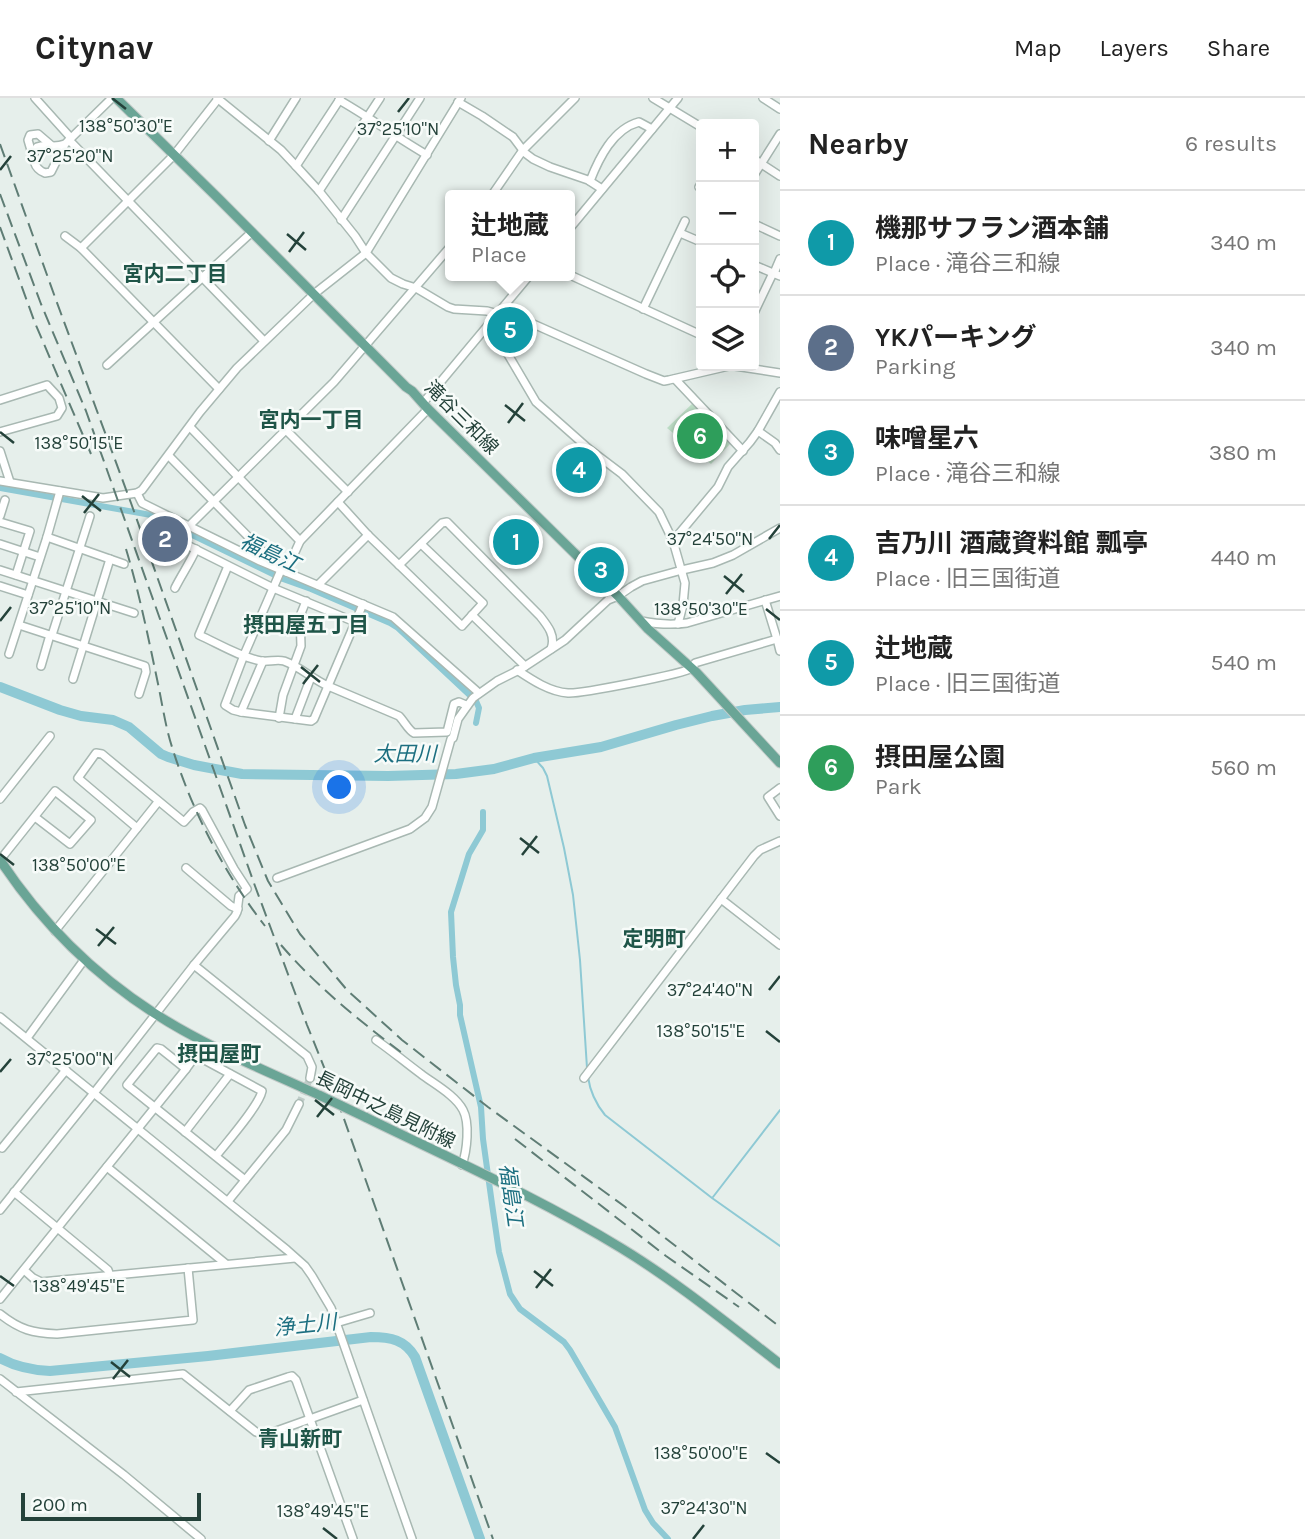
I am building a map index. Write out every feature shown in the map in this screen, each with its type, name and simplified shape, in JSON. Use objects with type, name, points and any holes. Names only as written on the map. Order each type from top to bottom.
[{"type":"main road","name":"滝谷三和線","points":[[114,98],[252,232],[639,620],[692,668],[780,763]]},
{"type":"main road","name":"長岡中之島見附線","points":[[0,860],[27,899],[84,960],[115,986],[156,1014],[221,1050],[365,1117],[561,1214],[623,1249],[690,1295],[780,1364]]},
{"type":"street","points":[[35,98],[69,140],[264,341]]},
{"type":"street","points":[[33,157],[37,147],[56,148],[69,140],[114,98]]},
{"type":"street","points":[[81,248],[174,155],[217,98],[281,150],[319,191],[366,253],[391,278],[416,288],[454,310],[480,310],[539,326],[664,381],[708,371]]},
{"type":"street","points":[[269,141],[296,98]]},
{"type":"street","points":[[319,191],[380,98]]},
{"type":"street","points":[[341,220],[419,98]]},
{"type":"street","points":[[495,190],[523,150],[575,98]]},
{"type":"street","points":[[653,98],[696,124]]},
{"type":"street","points":[[575,221],[678,98]]},
{"type":"street","points":[[763,98],[780,109]]},
{"type":"street","points":[[296,166],[339,99],[427,155]]},
{"type":"street","points":[[0,481],[103,498],[137,494],[237,368],[314,294],[366,253],[460,100],[513,137],[528,156],[590,181],[602,189]]},
{"type":"street","points":[[590,181],[604,151],[626,128],[639,122],[652,129]]},
{"type":"street","points":[[52,146],[38,134],[30,135],[28,140],[33,157],[37,168],[42,172],[48,173],[55,166],[69,140]]},
{"type":"street","points":[[759,160],[780,134]]},
{"type":"street","points":[[759,163],[780,176]]},
{"type":"street","points":[[643,309],[685,221]]},
{"type":"street","points":[[759,226],[780,236]]},
{"type":"street","points":[[107,365],[252,232]]},
{"type":"street","points":[[680,233],[696,240]]},
{"type":"street","points":[[65,236],[81,248],[219,389]]},
{"type":"street","points":[[356,619],[306,601],[228,566],[180,541],[180,537],[186,526],[214,503],[334,382],[445,253]]},
{"type":"street","points":[[757,308],[776,274],[780,259]]},
{"type":"street","points":[[759,267],[776,274]]},
{"type":"street","points":[[575,278],[696,333]]},
{"type":"street","points":[[363,606],[314,719],[306,722],[226,707],[225,702],[274,586],[300,541],[426,406],[525,281]]},
{"type":"street","points":[[510,318],[503,332],[506,351],[536,402],[622,474],[655,506],[673,541],[682,570],[685,592],[678,624]]},
{"type":"street","points":[[759,370],[780,373]]},
{"type":"street","points":[[674,379],[743,451]]},
{"type":"street","points":[[0,400],[47,385],[59,398],[62,408],[57,416],[0,432]]},
{"type":"street","points":[[673,541],[718,487],[728,467],[758,431],[780,392]]},
{"type":"street","points":[[190,427],[300,541]]},
{"type":"street","points":[[286,430],[348,492]]},
{"type":"street","points":[[758,431],[780,450]]},
{"type":"street","points":[[0,451],[9,482]]},
{"type":"street","points":[[169,456],[282,571]]},
{"type":"street","points":[[9,654],[60,492]]},
{"type":"street","points":[[137,494],[142,503],[186,526],[282,571],[393,617],[478,694]]},
{"type":"street","points":[[0,516],[5,500]]},
{"type":"street","points":[[338,502],[368,535],[462,626],[483,603],[421,544]]},
{"type":"street","points":[[41,666],[90,516]]},
{"type":"street","points":[[0,522],[30,531],[16,575]]},
{"type":"street","points":[[400,565],[442,523],[449,523],[540,616],[552,635],[551,649]]},
{"type":"street","points":[[277,878],[410,830],[425,818],[433,803],[458,719],[468,704],[478,694],[575,632],[608,600],[642,581],[713,564],[780,528]]},
{"type":"street","points":[[318,585],[368,535]]},
{"type":"street","points":[[47,537],[124,564]]},
{"type":"street","points":[[0,544],[40,557]]},
{"type":"street","points":[[175,588],[196,549]]},
{"type":"street","points":[[74,679],[110,559]]},
{"type":"street","points":[[228,566],[199,635],[263,661],[282,660],[307,672],[317,681],[400,716],[414,733],[447,733],[454,704],[468,704]]},
{"type":"street","points":[[0,570],[134,612]]},
{"type":"street","points":[[0,586],[28,595]]},
{"type":"street","points":[[639,620],[678,624],[780,596]]},
{"type":"street","points":[[765,600],[780,651]]},
{"type":"street","points":[[279,718],[283,695],[301,646],[300,616],[306,601]]},
{"type":"street","points":[[472,615],[521,668],[553,690],[574,693],[692,668],[695,663],[777,639]]},
{"type":"street","points":[[19,625],[145,666],[146,672],[139,694]]},
{"type":"street","points":[[242,712],[263,661]]},
{"type":"street","points":[[295,719],[311,677]]},
{"type":"street","points":[[0,799],[50,736]]},
{"type":"street","points":[[0,1210],[235,916],[239,896],[247,889],[200,808],[184,822],[102,754],[96,754],[78,778],[137,828]]},
{"type":"street","points":[[780,788],[768,797],[780,816]]},
{"type":"street","points":[[0,860],[55,791],[91,820],[71,844],[35,817]]},
{"type":"street","points":[[55,931],[158,802]]},
{"type":"street","points":[[584,1078],[754,856],[760,850],[780,841]]},
{"type":"street","points":[[186,868],[238,909]]},
{"type":"street","points":[[721,899],[780,944]]},
{"type":"street","points":[[27,1038],[84,960]]},
{"type":"street","points":[[194,965],[307,1056],[312,1067],[310,1078]]},
{"type":"street","points":[[0,1017],[228,1200],[305,1266],[327,1298],[412,1539]]},
{"type":"street","points":[[376,1040],[462,1108],[467,1127],[466,1167]]},
{"type":"street","points":[[186,1069],[157,1048],[127,1085],[245,1180]]},
{"type":"street","points":[[0,1299],[194,1058],[199,1057],[262,1091],[216,1156]]},
{"type":"street","points":[[2,1148],[66,1070]]},
{"type":"street","points":[[185,1132],[230,1074]]},
{"type":"street","points":[[228,1200],[286,1130],[299,1104]]},
{"type":"street","points":[[107,1167],[226,1264]]},
{"type":"street","points":[[14,1192],[108,1270],[110,1276]]},
{"type":"street","points":[[24,1270],[41,1282],[295,1258]]},
{"type":"street","points":[[0,1314],[21,1329],[43,1334],[194,1320],[188,1268]]},
{"type":"street","points":[[336,1322],[370,1313]]},
{"type":"street","points":[[16,1392],[183,1374],[256,1432],[265,1435],[363,1401]]},
{"type":"street","points":[[230,1411],[249,1390],[290,1376],[296,1380],[353,1539]]},
{"type":"street","points":[[0,1379],[124,1475],[201,1539]]},
{"type":"green space","points":[[694,402],[731,443],[711,464],[667,428]]},
{"type":"waterway","name":"福島江","points":[[0,488],[151,515],[283,579],[390,623],[476,701],[479,708],[476,723]]},
{"type":"waterway","name":"太田川","points":[[0,687],[60,710],[113,720],[129,727],[168,757],[242,774],[456,774],[601,747],[712,716],[780,707]]},
{"type":"waterway","points":[[534,758],[547,776],[573,895],[587,1068]]},
{"type":"waterway","name":"福島江","points":[[483,812],[483,830],[469,854],[451,912],[460,1015],[481,1107],[499,1252],[510,1294],[520,1309],[564,1342],[570,1350],[615,1427],[645,1510],[668,1539]]},
{"type":"waterway","points":[[588,1077],[594,1097],[605,1115],[712,1198],[780,1246]]},
{"type":"waterway","points":[[713,1197],[780,1110]]},
{"type":"waterway","name":"浄土川","points":[[0,1358],[24,1368],[50,1371],[371,1337],[397,1341],[407,1347],[415,1357],[480,1539]]},
{"type":"tunnel","points":[[299,1104],[310,1078]]},
{"type":"railway","points":[[0,144],[245,825],[268,881],[300,934],[347,990],[402,1040],[780,1327]]},
{"type":"railway","points":[[0,194],[41,304],[86,411],[255,886],[338,1102],[493,1539]]},
{"type":"railway","points":[[0,227],[35,323],[91,454]]},
{"type":"railway","points":[[126,549],[143,614],[167,730],[180,771],[199,818],[223,863],[265,926]]},
{"type":"railway","points":[[281,945],[340,1004],[406,1056]]},
{"type":"railway","points":[[515,1139],[666,1256],[739,1307]]},
{"type":"place","name":"辻地蔵","points":[[510,330]]},
{"type":"place","name":"摂田屋公園","points":[[700,436]]},
{"type":"place","name":"吉乃川 酒蔵資料館 瓢亭","points":[[579,470]]},
{"type":"place","name":"YKパーキング","points":[[165,539]]},
{"type":"place","name":"機那サフラン酒本舗","points":[[516,542]]},
{"type":"place","name":"味噌星六","points":[[601,570]]},
{"type":"district","name":"宮内二丁目","points":[[175,274]]},
{"type":"district","name":"宮内一丁目","points":[[311,420]]},
{"type":"district","name":"摂田屋五丁目","points":[[306,625]]},
{"type":"district","name":"定明町","points":[[654,939]]},
{"type":"district","name":"摂田屋町","points":[[219,1054]]},
{"type":"district","name":"青山新町","points":[[300,1439]]}]
